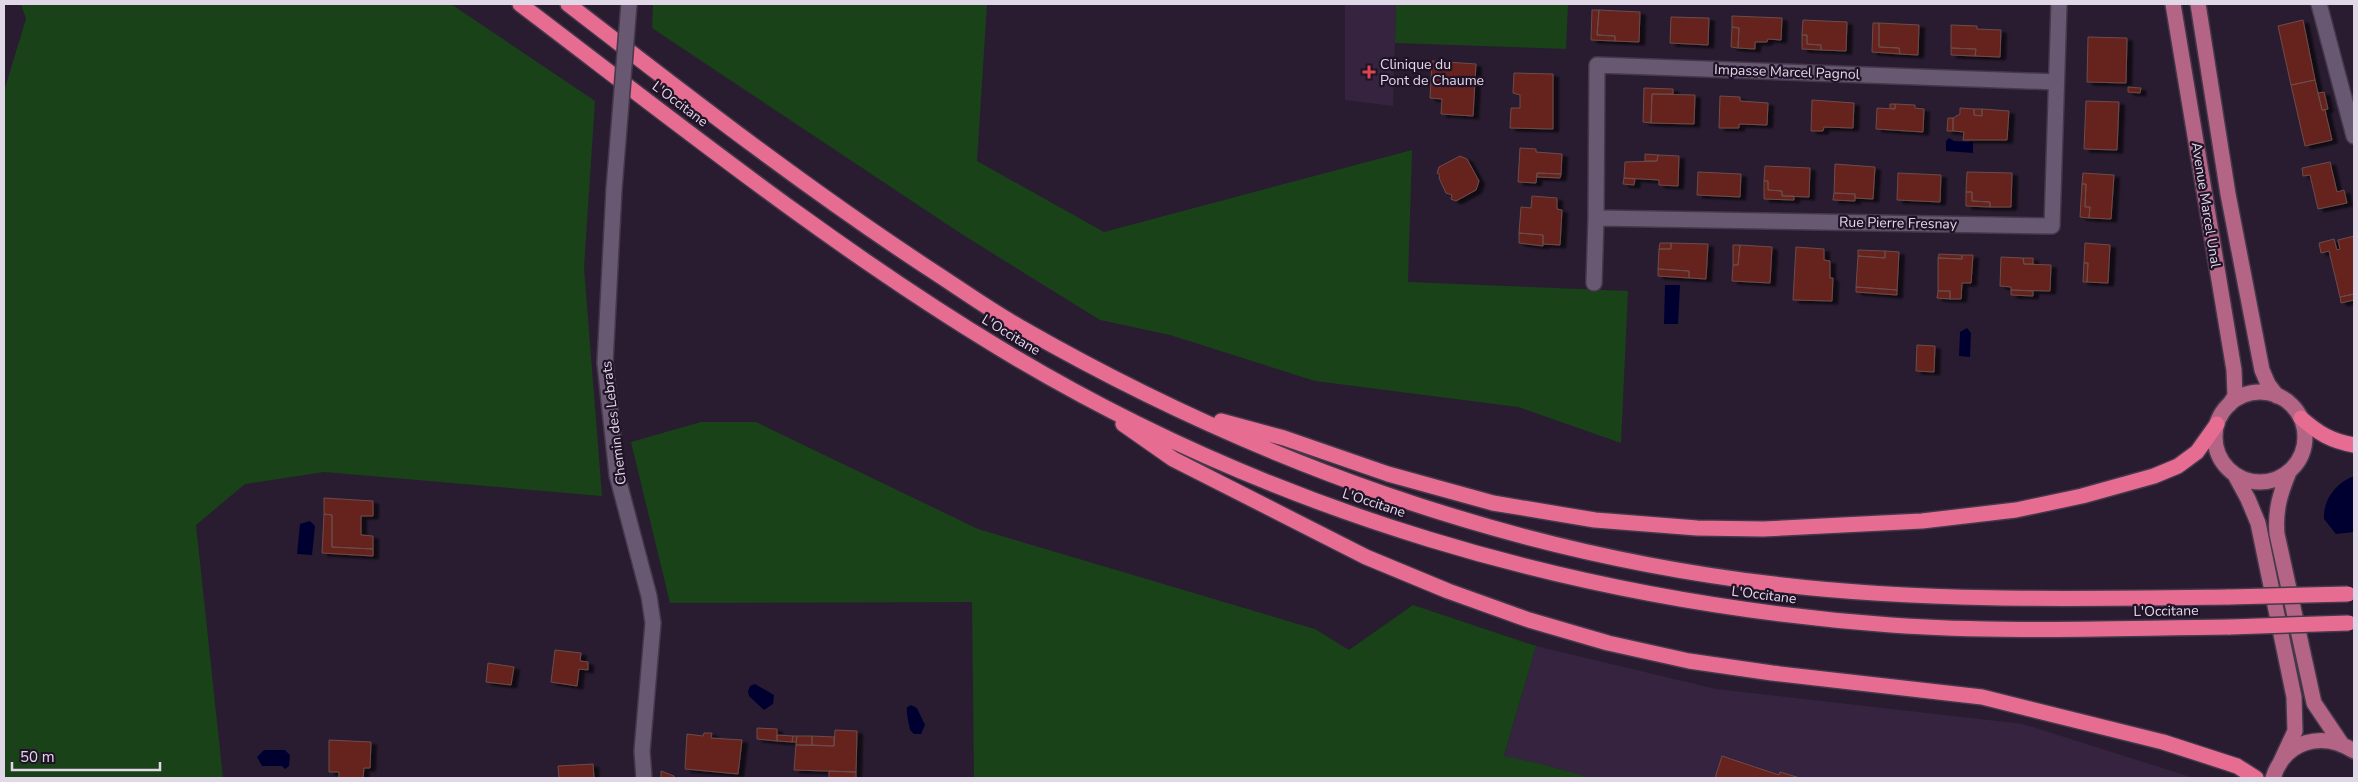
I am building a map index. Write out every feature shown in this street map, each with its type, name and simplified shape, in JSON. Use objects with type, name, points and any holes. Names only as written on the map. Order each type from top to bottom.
[{"type":"highway","name":"L'Occitane","points":[[520,4],[720,155],[881,272],[1001,349],[1085,397],[1222,465],[1339,509],[1462,549],[1565,576],[1669,598],[1775,613],[1894,625],[2011,629],[2352,623]]},
{"type":"highway","name":"L'Occitane","points":[[568,4],[727,126],[864,226],[1018,326],[1173,409],[1355,485],[1497,530],[1618,559],[1769,584],[1850,592],[2015,600],[2351,594]]},
{"type":"highway","points":[[1085,397],[1173,459],[1357,553],[1448,592],[1529,620],[1608,643],[1689,661],[1772,673],[1982,697],[2163,742],[2237,766],[2256,778]]},
{"type":"highway","points":[[1173,409],[1284,438],[1388,474],[1493,503],[1595,520],[1697,528],[1744,529],[1922,520],[2016,510],[2073,498],[2154,476],[2178,466],[2197,452],[2217,424]]},
{"type":"highway","points":[[2301,418],[2321,435],[2338,442],[2354,445]]},
{"type":"main road","name":"Avenue Marcel Unal","points":[[2198,4],[2228,194],[2262,370],[2268,384],[2277,396]]},
{"type":"main road","name":"Avenue Marcel Unal","points":[[2172,5],[2234,370],[2235,396],[2229,405]]},
{"type":"main road","points":[[2264,392],[2277,396],[2295,408],[2301,418],[2305,432],[2304,447],[2299,461],[2289,472],[2276,480],[2262,483],[2248,481],[2235,475],[2224,465],[2217,452],[2215,438],[2217,424],[2229,405],[2239,398],[2252,393],[2264,392]]},
{"type":"main road","points":[[2289,472],[2279,496],[2275,514],[2277,534],[2314,703],[2348,747]]},
{"type":"main road","points":[[2235,475],[2258,523],[2294,697],[2295,731],[2273,778]]},
{"type":"main road","points":[[2281,761],[2293,749],[2308,741],[2324,740],[2348,747]]},
{"type":"street","name":"Chemin des Lebrats","points":[[629,4],[614,189],[605,362],[617,475],[649,596],[653,624],[642,751],[644,778]]},
{"type":"street","name":"Rue Pierre Fresnay","points":[[1596,218],[2052,226],[2059,4]]},
{"type":"street","points":[[2191,4],[2228,194]]},
{"type":"street","points":[[2319,4],[2354,136]]},
{"type":"street","name":"Impasse Marcel Pagnol","points":[[1596,218],[1597,65],[2056,82]]},
{"type":"street","points":[[1594,283],[1596,218]]},
{"type":"shaded area","name":"Clinique du Pont de Chaume","points":[[1345,4],[1396,4],[1393,106],[1345,100]]},
{"type":"shaded area","points":[[1949,138],[1954,141],[1973,142],[1973,153],[1946,151],[1946,141]]},
{"type":"shaded area","points":[[1665,285],[1680,285],[1678,324],[1664,324]]},
{"type":"shaded area","points":[[1967,328],[1971,333],[1970,357],[1959,356],[1960,332]]},
{"type":"shaded area","points":[[2354,476],[2354,532],[2336,534],[2324,519],[2328,498],[2336,487]]},
{"type":"shaded area","points":[[310,521],[315,526],[312,555],[297,554],[300,524]]},
{"type":"shaded area","points":[[1536,646],[1716,689],[2023,724],[2194,778],[1591,778],[1542,764],[1504,757]]},
{"type":"shaded area","points":[[755,684],[774,695],[773,704],[764,710],[749,696],[750,686]]},
{"type":"shaded area","points":[[911,705],[917,708],[925,725],[921,734],[914,734],[910,730],[907,707]]},
{"type":"shaded area","points":[[264,750],[285,750],[290,755],[289,766],[285,769],[282,766],[262,766],[257,757]]},
{"type":"green space","points":[[21,4],[451,4],[595,101],[584,268],[602,496],[324,472],[245,484],[196,525],[223,778],[4,778],[4,91],[26,19]]},
{"type":"green space","points":[[653,4],[987,4],[977,161],[1104,232],[1412,150],[1408,282],[1628,291],[1621,443],[1518,407],[1315,381],[1170,335],[1100,320],[963,235],[652,28]]},
{"type":"green space","points":[[1396,4],[1568,4],[1566,49],[1395,43]]},
{"type":"green space","points":[[701,422],[756,422],[978,529],[1315,629],[1349,650],[1413,605],[1536,646],[1504,756],[1592,778],[974,778],[972,602],[670,603],[631,442]]},
{"type":"building","points":[[1592,10],[1599,10],[1597,35],[1615,36],[1615,41],[1591,40]]},
{"type":"building","points":[[1599,10],[1640,12],[1639,42],[1615,41],[1615,36],[1597,35]]},
{"type":"building","points":[[1732,16],[1782,18],[1781,40],[1768,39],[1767,42],[1755,42],[1755,49],[1738,48],[1739,28],[1732,27]]},
{"type":"building","points":[[1671,17],[1709,18],[1708,45],[1670,43]]},
{"type":"building","points":[[1803,20],[1847,22],[1846,51],[1821,50],[1821,45],[1807,44],[1807,35],[1802,35]]},
{"type":"building","points":[[2303,20],[2315,80],[2291,85],[2278,26]]},
{"type":"building","points":[[1873,23],[1879,23],[1879,47],[1899,48],[1900,54],[1872,52]]},
{"type":"building","points":[[1879,23],[1919,25],[1918,55],[1900,54],[1899,48],[1879,47]]},
{"type":"building","points":[[1951,25],[1977,26],[1977,29],[2001,30],[2000,57],[1975,56],[1976,49],[1951,48]]},
{"type":"building","points":[[1732,27],[1739,28],[1738,48],[1731,47]]},
{"type":"building","points":[[1802,35],[1807,35],[1807,44],[1821,45],[1821,50],[1802,49]]},
{"type":"building","points":[[2088,37],[2127,38],[2126,83],[2087,82]]},
{"type":"building","points":[[1951,48],[1976,49],[1975,56],[1951,55]]},
{"type":"building","points":[[1432,61],[1476,64],[1473,116],[1441,114],[1442,99],[1430,98]]},
{"type":"building","points":[[1514,73],[1553,74],[1553,129],[1510,128],[1511,108],[1520,108],[1520,95],[1513,93]]},
{"type":"building","points":[[2315,80],[2332,140],[2305,146],[2291,85]]},
{"type":"building","points":[[2128,87],[2141,88],[2140,93],[2128,92]]},
{"type":"building","points":[[1644,88],[1673,89],[1673,94],[1652,94],[1651,123],[1643,122]]},
{"type":"building","points":[[2324,92],[2328,109],[2322,110],[2318,93]]},
{"type":"building","points":[[1652,94],[1695,95],[1694,124],[1651,123]]},
{"type":"building","points":[[1720,96],[1740,97],[1740,101],[1768,103],[1767,125],[1739,124],[1739,128],[1719,128]]},
{"type":"building","points":[[1812,100],[1854,103],[1853,128],[1824,127],[1823,131],[1811,131]]},
{"type":"building","points":[[2086,101],[2119,102],[2117,150],[2084,149]]},
{"type":"building","points":[[1890,104],[1895,104],[1895,109],[1890,108]]},
{"type":"building","points":[[1895,104],[1915,105],[1915,108],[1924,109],[1923,132],[1876,129],[1877,108],[1895,109]]},
{"type":"building","points":[[1960,108],[1974,109],[1974,115],[1982,116],[1982,109],[2009,111],[2007,140],[1963,140],[1964,132],[1953,131],[1953,118],[1960,114]]},
{"type":"building","points":[[1974,109],[1982,109],[1982,116],[1974,115]]},
{"type":"building","points":[[1948,118],[1953,118],[1953,131],[1947,131]]},
{"type":"building","points":[[1520,148],[1536,149],[1536,152],[1562,154],[1561,174],[1537,173],[1536,183],[1518,182]]},
{"type":"building","points":[[1645,154],[1658,155],[1657,161],[1645,161]]},
{"type":"building","points":[[1658,155],[1679,156],[1678,186],[1659,185],[1659,180],[1624,178],[1625,162],[1657,161]]},
{"type":"building","points":[[1460,156],[1467,159],[1479,181],[1476,190],[1456,201],[1451,199],[1452,195],[1446,193],[1439,178],[1440,175],[1437,173],[1439,167]]},
{"type":"building","points":[[2330,162],[2337,192],[2344,190],[2347,203],[2318,209],[2310,175],[2303,176],[2302,168]]},
{"type":"building","points":[[1835,164],[1875,167],[1873,199],[1855,198],[1855,194],[1834,193]]},
{"type":"building","points":[[1765,166],[1810,168],[1809,197],[1782,196],[1782,191],[1768,190],[1768,181],[1764,181]]},
{"type":"building","points":[[1698,172],[1741,174],[1740,197],[1697,195]]},
{"type":"building","points":[[1967,172],[2012,173],[2011,207],[1990,207],[1990,202],[1972,201],[1972,192],[1966,192]]},
{"type":"building","points":[[1537,173],[1561,174],[1560,178],[1537,177]]},
{"type":"building","points":[[1898,173],[1941,175],[1940,202],[1897,200]]},
{"type":"building","points":[[2083,173],[2114,175],[2111,219],[2089,218],[2090,207],[2085,207],[2086,184],[2082,184]]},
{"type":"building","points":[[1624,178],[1635,179],[1634,185],[1623,184]]},
{"type":"building","points":[[1764,181],[1768,181],[1768,190],[1782,191],[1782,196],[1794,196],[1794,200],[1764,199]]},
{"type":"building","points":[[2082,184],[2086,184],[2085,207],[2090,207],[2089,218],[2080,217]]},
{"type":"building","points":[[1966,192],[1972,192],[1972,201],[1990,202],[1990,207],[1966,206]]},
{"type":"building","points":[[1834,193],[1855,194],[1855,201],[1833,200]]},
{"type":"building","points":[[1532,196],[1557,198],[1557,209],[1562,210],[1560,245],[1543,244],[1543,235],[1519,233],[1521,207],[1531,208]]},
{"type":"building","points":[[1519,233],[1543,235],[1543,246],[1519,243]]},
{"type":"building","points":[[2354,236],[2354,294],[2340,297],[2329,251],[2321,253],[2319,243],[2334,239],[2337,250],[2340,249],[2338,240]]},
{"type":"building","points":[[1660,243],[1671,243],[1671,249],[1659,249]]},
{"type":"building","points":[[1671,243],[1708,244],[1706,279],[1689,278],[1689,271],[1658,269],[1659,249],[1671,249]]},
{"type":"building","points":[[2085,243],[2110,245],[2108,283],[2087,282],[2088,263],[2084,263]]},
{"type":"building","points":[[1733,245],[1740,245],[1738,265],[1733,265]]},
{"type":"building","points":[[1740,245],[1772,247],[1770,283],[1732,281],[1733,265],[1738,265]]},
{"type":"building","points":[[1796,247],[1824,249],[1824,260],[1830,261],[1830,278],[1833,278],[1832,301],[1793,300]]},
{"type":"building","points":[[1858,250],[1885,251],[1885,258],[1858,256]]},
{"type":"building","points":[[1885,251],[1899,252],[1897,290],[1856,287],[1858,256],[1885,258]]},
{"type":"building","points":[[1939,254],[1962,255],[1962,259],[1938,258]]},
{"type":"building","points":[[1962,255],[1973,255],[1971,283],[1962,283],[1961,299],[1950,299],[1950,291],[1938,291],[1938,258],[1962,259]]},
{"type":"building","points":[[2001,257],[2023,258],[2024,264],[2051,265],[2050,291],[2011,290],[2011,287],[2000,286]]},
{"type":"building","points":[[2023,258],[2033,258],[2033,264],[2024,264]]},
{"type":"building","points":[[2084,263],[2088,263],[2087,282],[2083,282]]},
{"type":"building","points":[[1658,269],[1689,271],[1689,278],[1658,276]]},
{"type":"building","points":[[1856,287],[1897,290],[1897,295],[1856,292]]},
{"type":"building","points":[[2011,290],[2033,291],[2033,296],[2011,295]]},
{"type":"building","points":[[1938,291],[1950,291],[1950,299],[1937,298]]},
{"type":"building","points":[[2354,294],[2354,300],[2341,303],[2340,297]]},
{"type":"building","points":[[1917,345],[1935,346],[1934,372],[1916,371]]},
{"type":"building","points":[[324,498],[373,501],[373,516],[361,516],[361,535],[373,536],[373,549],[332,547],[332,515],[324,514]]},
{"type":"building","points":[[324,514],[332,515],[332,547],[373,549],[373,556],[322,553]]},
{"type":"building","points":[[555,650],[581,653],[580,661],[588,662],[588,670],[579,669],[577,686],[551,682]]},
{"type":"building","points":[[488,663],[514,667],[511,685],[486,682]]},
{"type":"building","points":[[757,728],[777,729],[777,741],[757,739]]},
{"type":"building","points":[[835,730],[857,731],[856,772],[794,770],[796,745],[834,746]]},
{"type":"building","points":[[704,733],[712,733],[711,738],[742,740],[738,774],[685,769],[687,734],[703,736]]},
{"type":"building","points":[[777,735],[793,736],[792,742],[777,741]]},
{"type":"building","points":[[793,736],[797,736],[796,742],[792,742]]},
{"type":"building","points":[[797,736],[812,736],[812,745],[796,745]]},
{"type":"building","points":[[812,736],[834,737],[834,746],[812,745]]},
{"type":"building","points":[[329,740],[371,742],[370,768],[364,768],[363,778],[339,778],[339,772],[329,772]]},
{"type":"building","points":[[1722,756],[1779,775],[1780,772],[1800,778],[1715,778]]},
{"type":"building","points":[[593,764],[594,778],[559,778],[558,766]]},
{"type":"building","points":[[661,771],[674,776],[674,778],[661,778]]},
{"type":"building","points":[[829,771],[856,772],[856,778],[829,778]]},
{"type":"place","name":"Clinique du Pont de Chaume","points":[[1369,72]]}]
